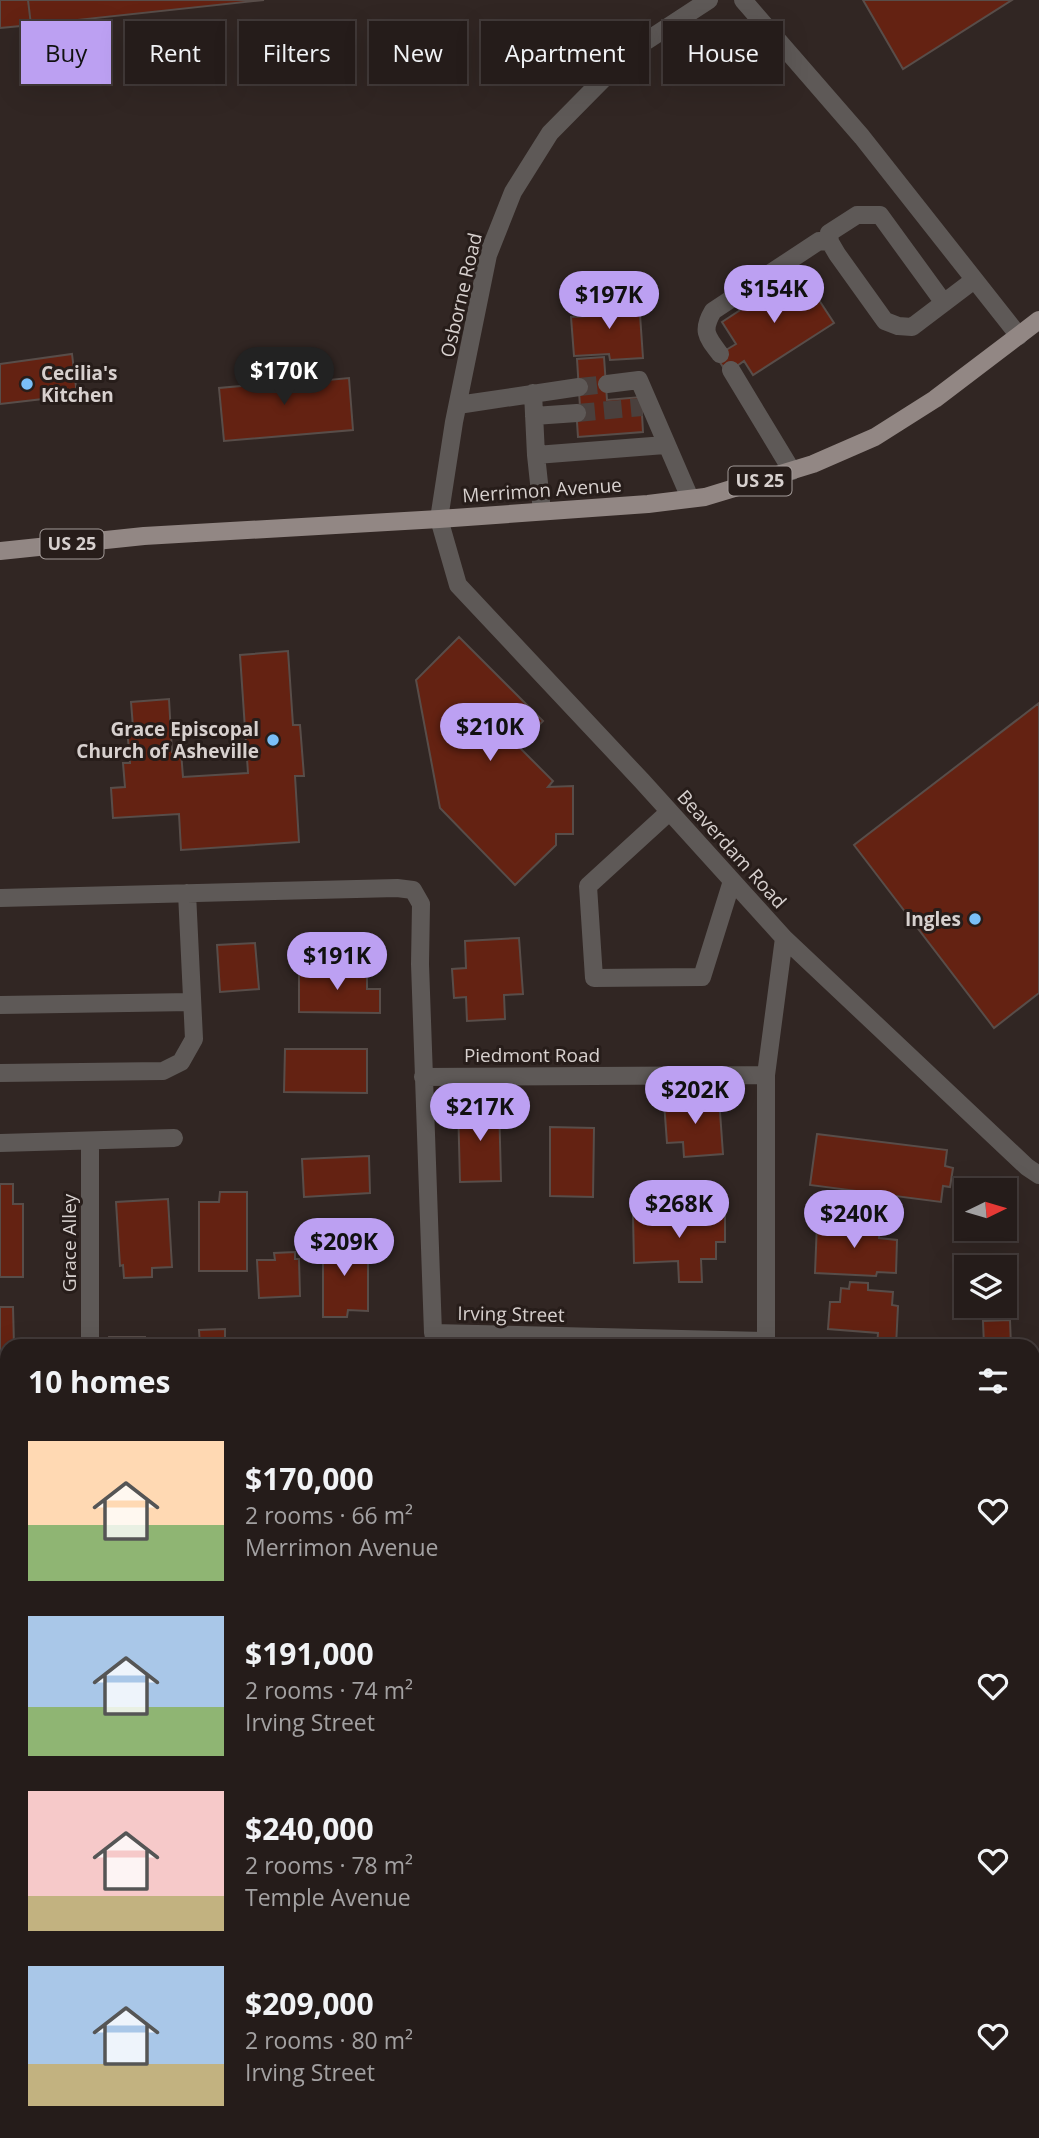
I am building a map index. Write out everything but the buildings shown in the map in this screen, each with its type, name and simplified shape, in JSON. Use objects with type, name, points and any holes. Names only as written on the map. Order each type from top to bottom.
[{"type":"main road","name":"Merrimon Avenue","points":[[0,551],[144,536],[439,519],[648,504],[705,497],[792,471],[875,437],[935,399],[1039,320]]},
{"type":"street","name":"Osborne Road","points":[[439,519],[458,405],[488,255],[513,192],[550,133],[631,51],[709,0]]},
{"type":"street","points":[[743,0],[862,137],[1019,337]]},
{"type":"street","points":[[944,303],[880,215],[857,215],[829,233],[830,242],[885,321],[898,326],[912,327],[944,303],[974,280]]},
{"type":"street","points":[[720,354],[707,337],[706,323],[713,311],[819,242],[830,242]]},
{"type":"street","points":[[731,370],[792,471]]},
{"type":"street","points":[[607,384],[639,380],[646,407],[690,498]]},
{"type":"street","points":[[458,405],[579,387]]},
{"type":"street","points":[[533,393],[541,511]]},
{"type":"street","points":[[534,416],[577,413]]},
{"type":"street","points":[[536,456],[665,445]]},
{"type":"street","name":"Beaverdam Road","points":[[439,519],[458,585],[784,938],[1027,1167],[1039,1175]]},
{"type":"street","points":[[669,812],[588,886],[594,978],[702,977],[732,881]]},
{"type":"street","name":"Irving Street","points":[[187,893],[405,888],[413,890],[421,904],[420,964],[433,1333],[633,1339]]},
{"type":"street","points":[[0,898],[187,893],[194,1040],[181,1062],[163,1071],[0,1073]]},
{"type":"street","points":[[766,1339],[766,1075],[784,938]]},
{"type":"street","points":[[0,1005],[192,1002]]},
{"type":"street","name":"Piedmont Road","points":[[424,1077],[766,1075]]},
{"type":"street","points":[[0,1143],[174,1138]]},
{"type":"street","name":"Grace Alley","points":[[90,1141],[90,1339]]},
{"type":"tunnel","points":[[579,387],[607,384]]},
{"type":"tunnel","points":[[577,413],[642,407]]},
{"type":"place","name":"Cecilia's Kitchen","points":[[27,384]]},
{"type":"place","name":"Grace Episcopal Church of Asheville","points":[[273,740]]},
{"type":"place","name":"Ingles","points":[[975,919]]}]
